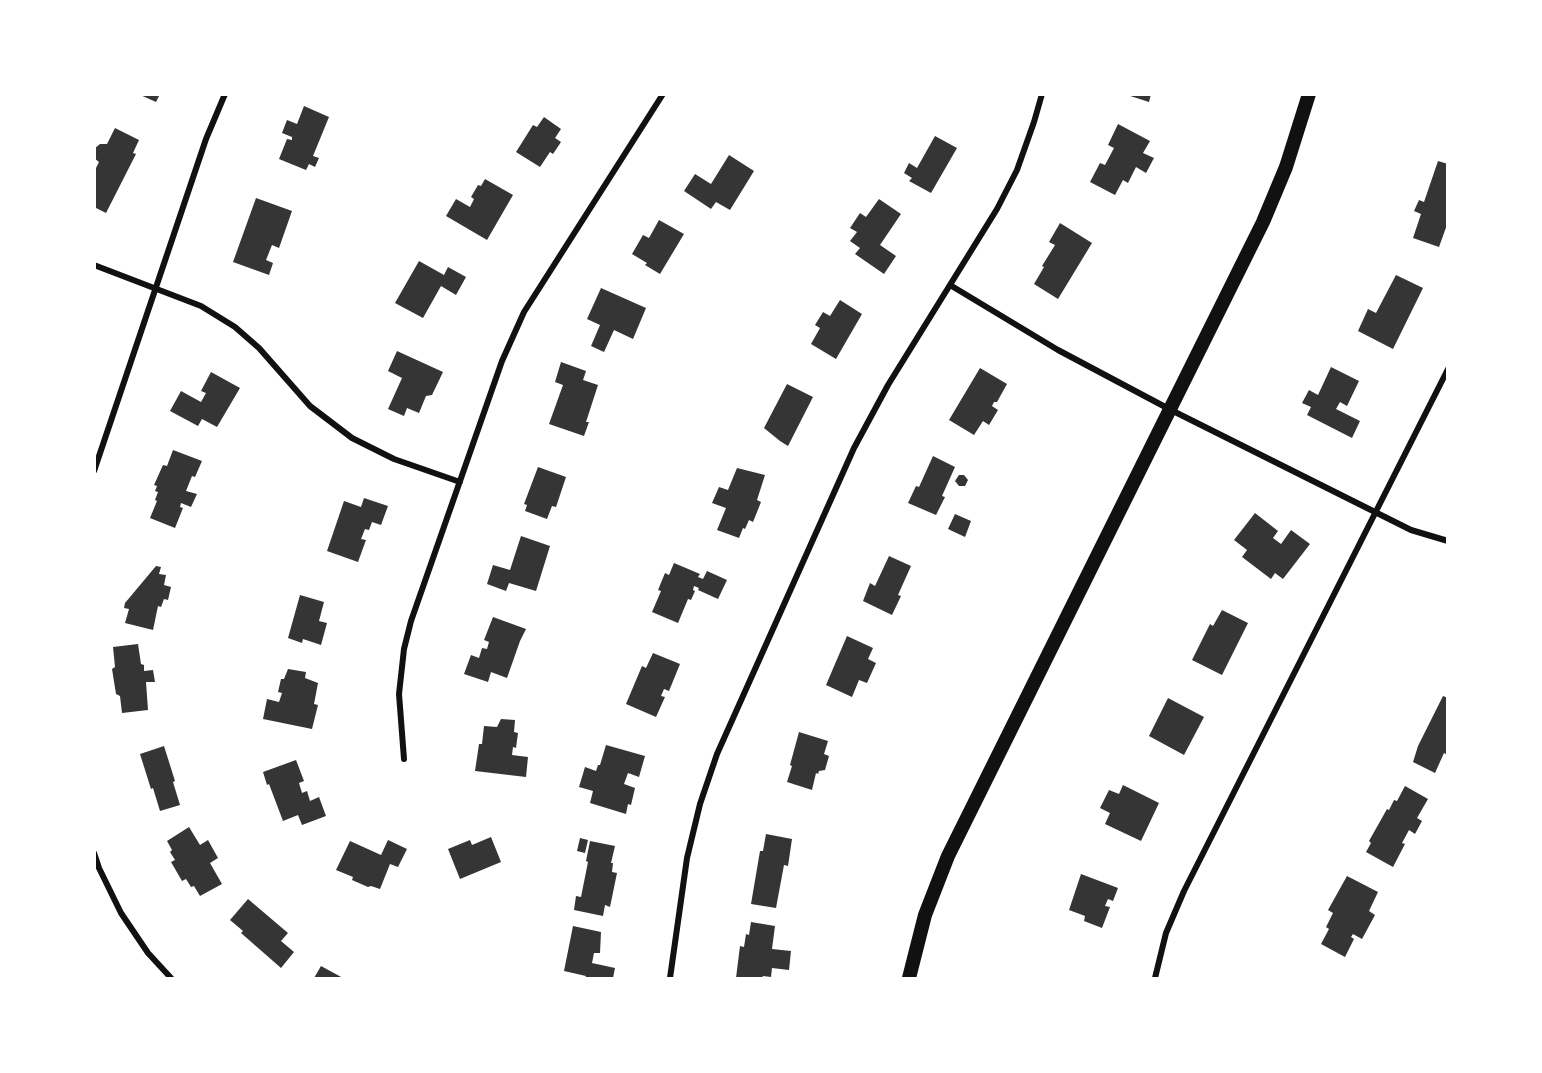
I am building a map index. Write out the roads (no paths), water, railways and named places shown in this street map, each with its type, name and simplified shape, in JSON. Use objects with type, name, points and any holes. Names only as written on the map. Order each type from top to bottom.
[{"type":"main road","points":[[909,978],[925,915],[948,856],[1263,222],[1286,167],[1309,94]]},
{"type":"street","points":[[94,471],[206,139],[225,94]]},
{"type":"street","points":[[404,759],[399,694],[404,649],[411,621],[502,361],[524,312],[663,94]]},
{"type":"street","points":[[670,978],[687,858],[700,804],[717,754],[854,448],[888,385],[997,209],[1017,170],[1035,122],[1042,94]]},
{"type":"street","points":[[94,265],[201,306],[235,327],[259,348],[310,406],[352,438],[394,459],[460,482]]},
{"type":"street","points":[[950,285],[1058,350],[1171,410],[1375,513],[1411,530],[1448,542]]},
{"type":"street","points":[[1155,978],[1166,933],[1184,891],[1448,369]]},
{"type":"street","points":[[94,854],[121,912],[148,953],[171,978]]}]
